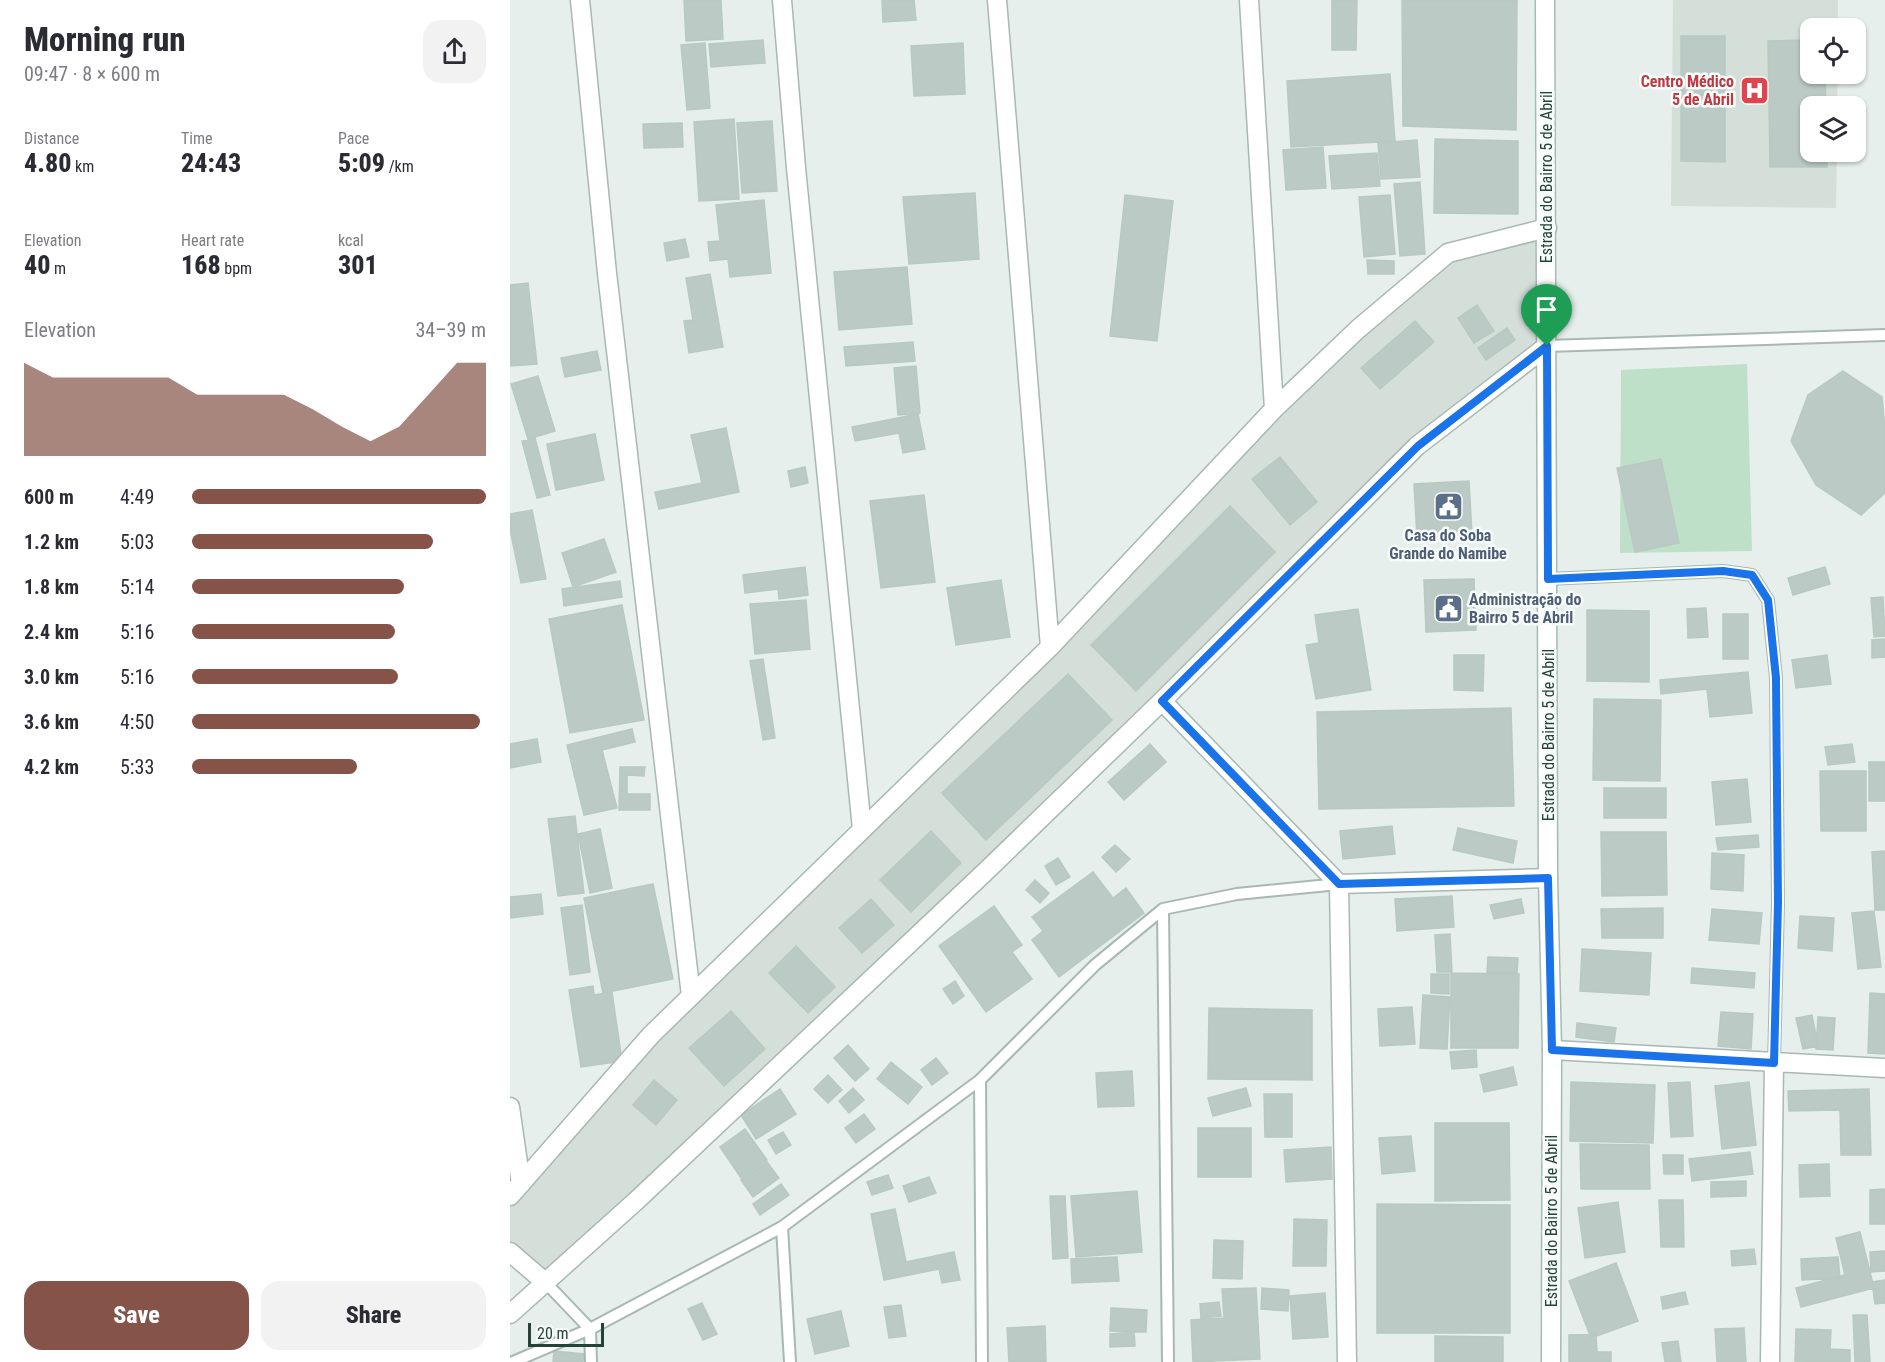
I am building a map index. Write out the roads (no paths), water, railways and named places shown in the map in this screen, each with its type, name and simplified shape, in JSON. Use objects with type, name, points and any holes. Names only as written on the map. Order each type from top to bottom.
[{"type":"street","points":[[580,0],[607,273],[691,996]]},
{"type":"street","points":[[783,0],[796,168],[862,829]]},
{"type":"street","points":[[998,0],[1050,647]]},
{"type":"street","points":[[1249,0],[1274,409]]},
{"type":"street","name":"Estrada do Bairro 5 de Abril","points":[[1545,0],[1548,878],[1552,1050],[1551,1362]]},
{"type":"street","points":[[515,1190],[651,1035],[1050,647],[1274,409],[1358,329],[1448,253],[1547,228]]},
{"type":"street","points":[[510,1314],[653,1185],[984,873],[1162,701],[1418,446],[1547,346]]},
{"type":"street","points":[[1162,701],[1339,884],[1347,1362]]},
{"type":"street","points":[[1339,884],[1548,878]]},
{"type":"street","points":[[1552,1050],[1885,1068]]},
{"type":"street","points":[[1770,1362],[1774,1063]]},
{"type":"street","points":[[510,1107],[515,1190]]},
{"type":"street","points":[[510,1252],[546,1283]]},
{"type":"lane","points":[[1547,346],[1885,334]]},
{"type":"lane","points":[[1548,579],[1723,571],[1752,575],[1768,600],[1776,690],[1778,903],[1774,1063]]},
{"type":"lane","points":[[513,1362],[590,1329],[782,1227],[980,1080],[1095,965],[1163,909],[1237,894],[1339,884]]},
{"type":"lane","points":[[1163,909],[1168,1362]]},
{"type":"lane","points":[[980,1080],[982,1362]]},
{"type":"lane","points":[[782,1227],[790,1362]]},
{"type":"lane","points":[[546,1283],[590,1329],[591,1362]]},
{"type":"place","name":"Centro Médico 5 de Abril","points":[[1755,90]]},
{"type":"place","name":"Casa do Soba Grande do Namibe","points":[[1448,507]]},
{"type":"place","name":"Administração do Bairro 5 de Abril","points":[[1448,608]]}]
